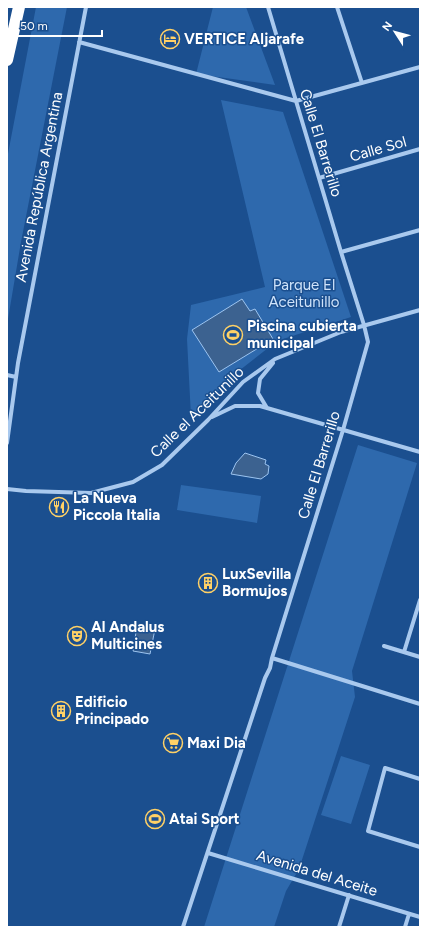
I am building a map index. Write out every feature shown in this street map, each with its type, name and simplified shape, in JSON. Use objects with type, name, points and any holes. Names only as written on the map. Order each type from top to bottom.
[{"type":"highway","points":[[7,60],[19,7]]},
{"type":"street","name":"Avenida República Argentina","points":[[7,443],[18,363],[78,42],[86,7]]},
{"type":"street","name":"Calle El Barrerillo","points":[[183,927],[263,685],[270,668],[343,430],[368,342],[268,7]]},
{"type":"street","points":[[337,7],[362,83]]},
{"type":"street","points":[[78,42],[296,101],[420,67]]},
{"type":"street","name":"Calle Sol","points":[[319,178],[420,149]]},
{"type":"street","points":[[341,252],[420,230]]},
{"type":"street","name":"Calle el Aceitunillo","points":[[7,489],[91,493],[133,482],[162,465],[208,420],[243,382],[275,359],[341,332],[420,310]]},
{"type":"street","points":[[267,408],[258,393],[260,379],[275,359]]},
{"type":"street","points":[[7,375],[16,377]]},
{"type":"street","points":[[208,420],[235,406],[260,406],[420,452]]},
{"type":"street","points":[[404,652],[420,600]]},
{"type":"street","points":[[384,646],[420,657]]},
{"type":"street","points":[[272,658],[420,704]]},
{"type":"street","points":[[420,779],[384,768],[368,831],[420,846]]},
{"type":"street","name":"Avenida del Aceite","points":[[208,853],[420,917]]},
{"type":"street","points":[[339,927],[349,895]]},
{"type":"street","points":[[405,927],[409,914]]},
{"type":"green space","points":[[36,7],[67,7],[21,242],[7,325],[7,159]]},
{"type":"green space","points":[[213,7],[246,7],[275,85],[196,74]]},
{"type":"green space","name":"Parque El Aceitunillo","points":[[221,100],[283,112],[351,317],[277,341],[240,370],[191,417],[187,339],[191,305],[265,287]]},
{"type":"green space","points":[[358,445],[417,463],[352,671],[355,697],[299,869],[286,891],[274,927],[204,927]]},
{"type":"green space","points":[[181,485],[261,496],[257,523],[177,510]]},
{"type":"green space","points":[[341,756],[370,765],[351,824],[321,815]]},
{"type":"shaded area","name":"Piscina cubierta municipal","points":[[242,299],[250,311],[255,309],[273,339],[219,372],[192,330]]},
{"type":"shaded area","points":[[245,453],[266,460],[265,464],[269,466],[268,474],[261,479],[231,474],[236,463]]},
{"type":"shaded area","points":[[137,626],[155,629],[150,654],[133,651]]},
{"type":"place","name":"VERTICE Aljarafe","points":[[170,39]]},
{"type":"place","name":"Piscina cubierta municipal","points":[[233,335]]},
{"type":"place","name":"La Nueva Piccola Italia","points":[[59,507]]},
{"type":"place","name":"LuxSevilla Bormujos","points":[[208,583]]},
{"type":"place","name":"Al Andalus Multicines","points":[[77,636]]},
{"type":"place","name":"Edificio Principado","points":[[61,711]]},
{"type":"place","name":"Maxi Dia","points":[[173,743]]},
{"type":"place","name":"Atai Sport","points":[[155,819]]}]
